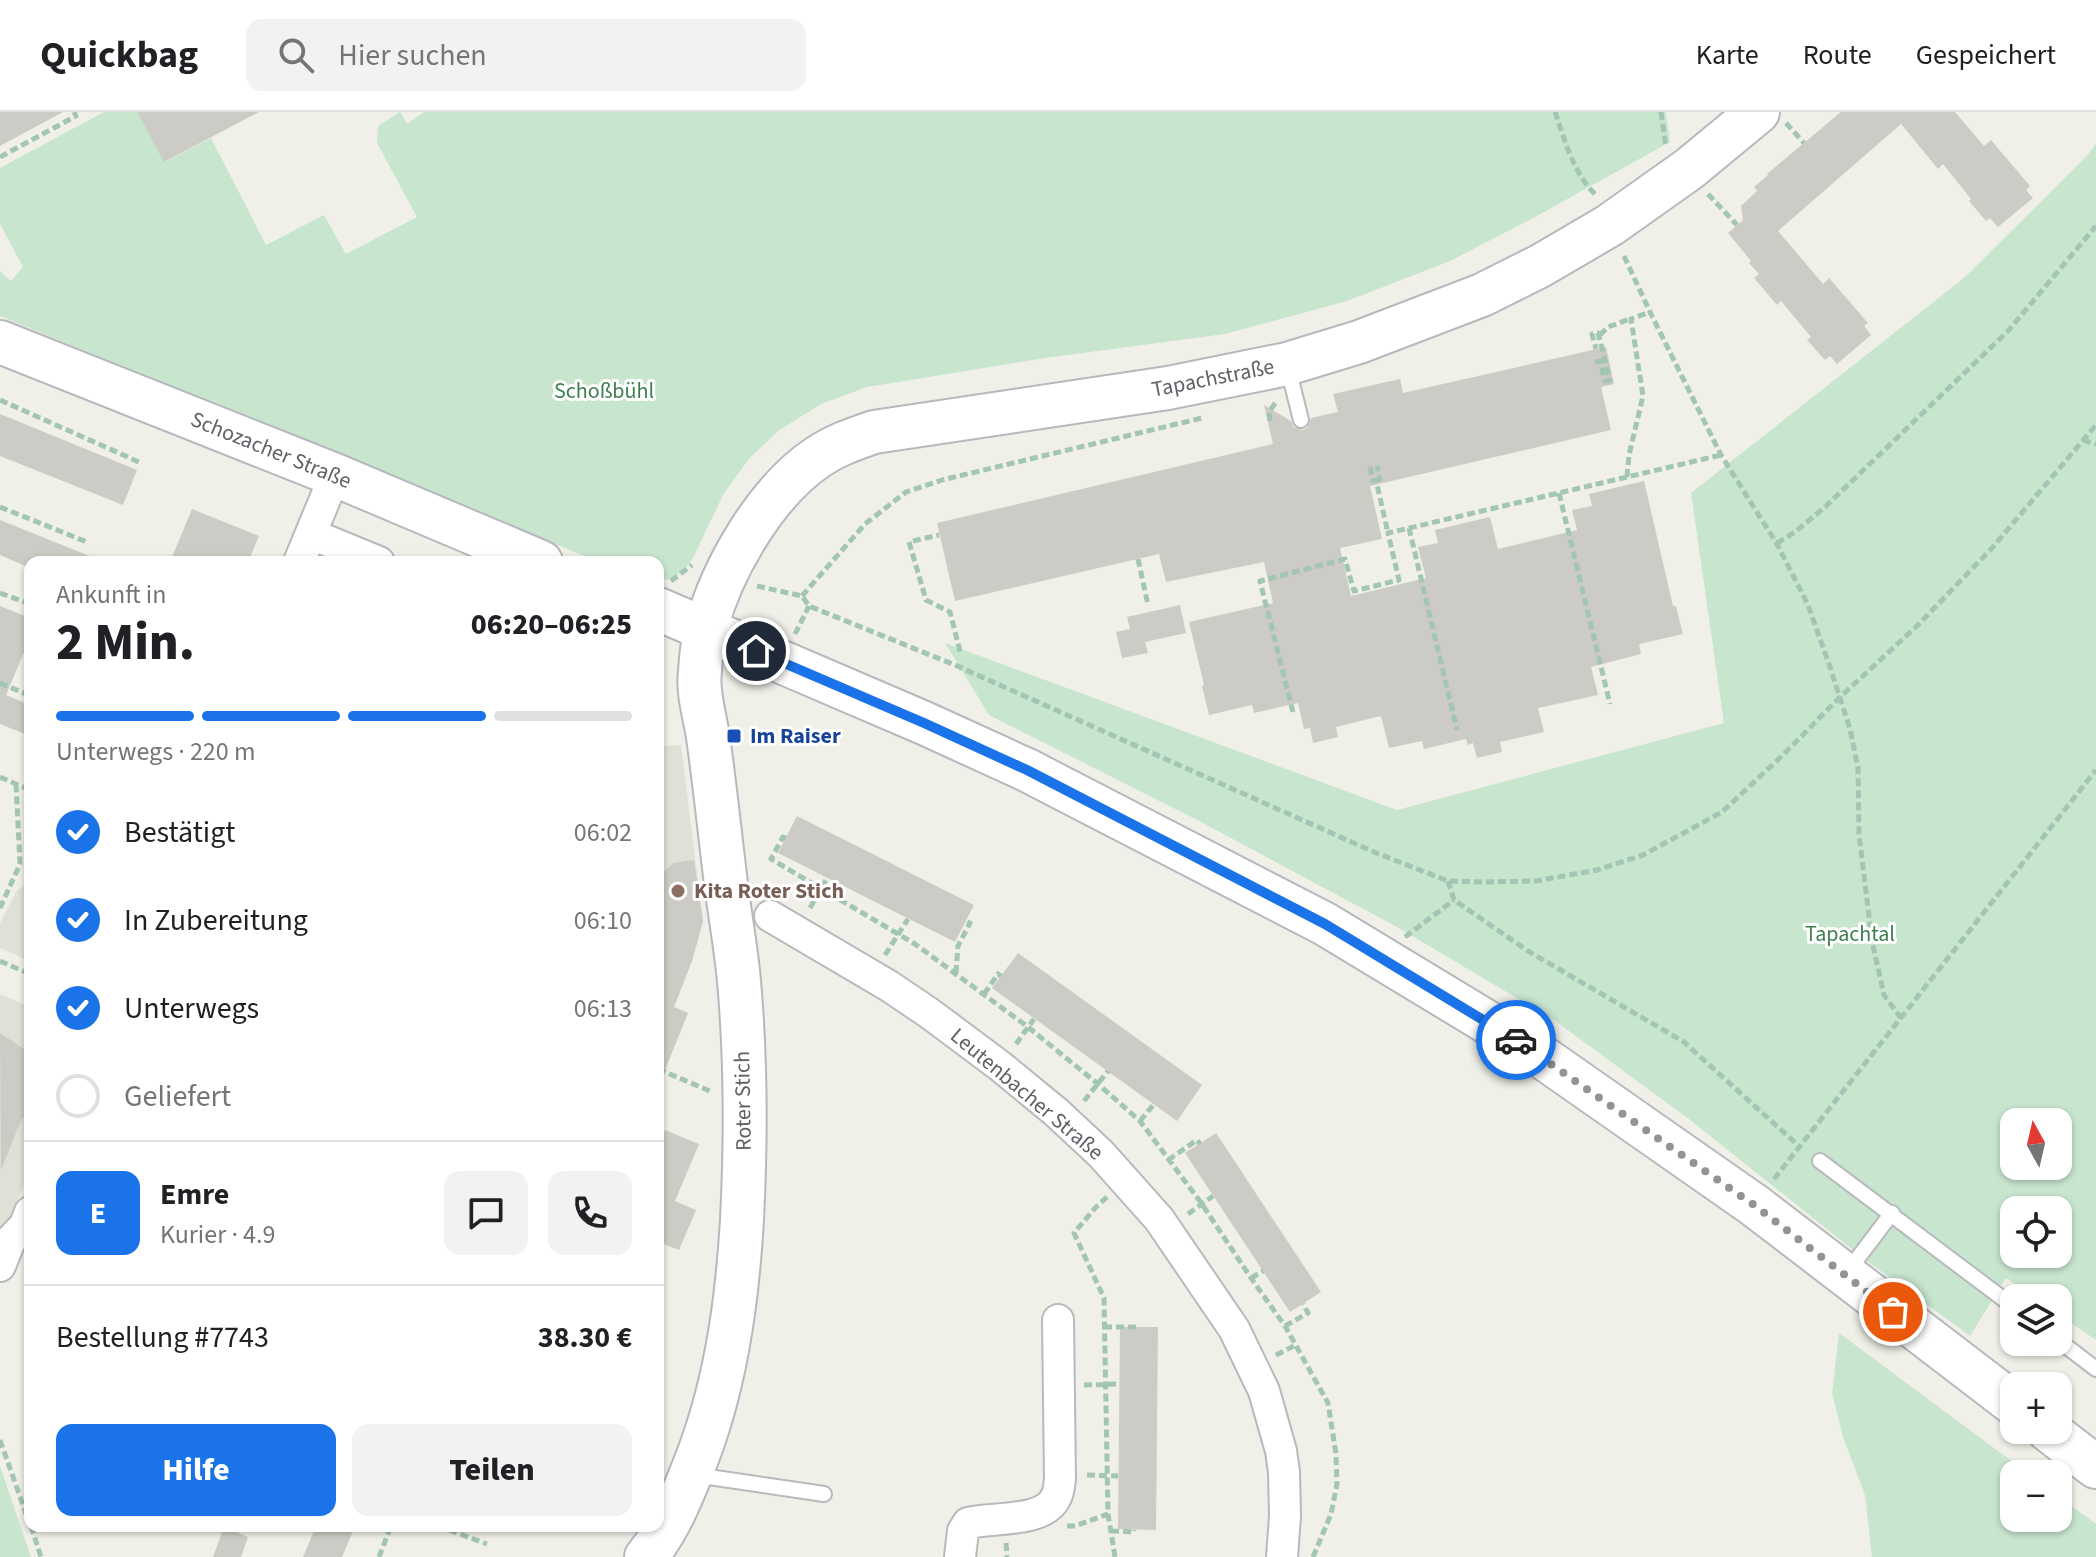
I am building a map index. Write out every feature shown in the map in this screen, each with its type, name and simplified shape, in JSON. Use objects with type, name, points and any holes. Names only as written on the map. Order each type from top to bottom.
[{"type":"main road","name":"Tapachstraße","points":[[705,629],[725,577],[757,522],[792,479],[837,445],[874,432],[1168,388],[1276,382],[1359,342],[1482,295],[1540,266],[1604,210],[1758,112]]},
{"type":"main road","name":"Schozacher Straße","points":[[0,342],[335,475],[527,556]]},
{"type":"main road","points":[[664,612],[1027,770],[1325,924],[1525,1045],[1754,1205],[2000,1393]]},
{"type":"main road","name":"Roter Stich","points":[[664,1528],[676,1509],[716,1403],[731,1331],[740,1258],[745,1080],[739,980],[699,683],[705,629]]},
{"type":"main road","points":[[2066,1444],[2096,1467]]},
{"type":"main road","name":"Roter Stich","points":[[646,1557],[662,1532]]},
{"type":"street","points":[[335,475],[305,548],[347,556]]},
{"type":"street","name":"Leutenbacher Straße","points":[[783,924],[872,976],[944,1024],[1067,1122],[1101,1154],[1159,1219],[1234,1329],[1264,1391],[1284,1472],[1282,1557]]},
{"type":"street","points":[[0,1266],[10,1241],[24,1227]]},
{"type":"street","points":[[960,1557],[963,1531],[968,1523],[1026,1517],[1040,1513],[1056,1500],[1060,1479],[1058,1320]]},
{"type":"lane","points":[[1276,382],[1301,420]]},
{"type":"lane","points":[[1820,1161],[2000,1296]]},
{"type":"lane","points":[[1845,1275],[1892,1213]]},
{"type":"lane","points":[[2072,1351],[2096,1369]]},
{"type":"lane","points":[[690,1475],[824,1494]]},
{"type":"path","points":[[0,157],[76,116],[74,112]]},
{"type":"path","points":[[1555,112],[1576,167],[1604,210],[1650,312],[1721,455],[1777,544],[1808,605],[1850,729],[1858,768],[1859,834],[1872,941],[1884,995],[1901,1018]]},
{"type":"path","points":[[1661,112],[1678,161],[1737,225]]},
{"type":"path","points":[[1777,544],[1825,507],[2008,331],[2096,226]]},
{"type":"path","points":[[1600,335],[1608,327],[1650,312]]},
{"type":"path","points":[[1627,477],[1643,396],[1631,319]]},
{"type":"path","points":[[1595,362],[1600,361],[1605,381],[1610,380],[1598,333],[1592,334],[1596,349]]},
{"type":"path","points":[[1270,421],[1269,412],[1281,395],[1276,382]]},
{"type":"path","points":[[0,400],[139,462]]},
{"type":"path","points":[[802,596],[865,524],[906,492],[942,480],[1205,417]]},
{"type":"path","points":[[755,586],[802,596],[809,606],[955,665],[1374,852],[1448,881],[1536,881],[1597,870],[1643,855],[1722,812],[1918,625],[1992,548],[2096,425]]},
{"type":"path","points":[[2083,440],[2096,444]]},
{"type":"path","points":[[1388,533],[1721,455]]},
{"type":"path","points":[[1293,712],[1260,581],[1345,559],[1354,591],[1399,580],[1376,480],[1380,479],[1373,466]]},
{"type":"path","points":[[1559,493],[1610,704]]},
{"type":"path","points":[[0,507],[87,542]]},
{"type":"path","points":[[1409,528],[1457,730]]},
{"type":"path","points":[[939,535],[911,542],[926,600],[950,612],[961,655]]},
{"type":"path","points":[[1138,559],[1148,605]]},
{"type":"path","points":[[664,582],[671,581],[694,564]]},
{"type":"path","points":[[0,593],[24,602]]},
{"type":"path","points":[[0,683],[24,693]]},
{"type":"path","points":[[1754,1205],[2096,770]]},
{"type":"path","points":[[0,777],[24,787]]},
{"type":"path","points":[[0,908],[20,864],[16,784]]},
{"type":"path","points":[[783,924],[827,878]]},
{"type":"path","points":[[1448,881],[1454,900],[1528,951],[1684,1042],[1800,1147]]},
{"type":"path","points":[[1378,957],[1454,900]]},
{"type":"path","points":[[872,976],[908,919]]},
{"type":"path","points":[[956,974],[958,946],[970,923],[966,921]]},
{"type":"path","points":[[0,961],[24,971]]},
{"type":"path","points":[[984,994],[998,974],[1001,976]]},
{"type":"path","points":[[664,1071],[701,1086]]},
{"type":"path","points":[[1067,1122],[1108,1071]]},
{"type":"path","points":[[1140,1121],[1154,1104]]},
{"type":"path","points":[[1168,1160],[1197,1140],[1200,1144]]},
{"type":"path","points":[[1115,1557],[1108,1514],[1104,1298],[1074,1233],[1095,1208],[1126,1181]]},
{"type":"path","points":[[1251,1278],[1263,1271]]},
{"type":"path","points":[[1285,1326],[1308,1313],[1303,1304]]},
{"type":"path","points":[[1104,1327],[1138,1327]]},
{"type":"path","points":[[0,1440],[24,1508]]},
{"type":"path","points":[[1111,1531],[1134,1530]]},
{"type":"path","points":[[32,1532],[41,1557]]},
{"type":"path","points":[[379,1557],[389,1532]]},
{"type":"path","points":[[454,1532],[487,1544]]},
{"type":"path","points":[[467,1537],[469,1532]]},
{"type":"shaded area","name":"Kita Roter Stich","points":[[681,745],[703,921],[674,1007],[664,1002],[664,746]]},
{"type":"shaded area","points":[[24,886],[24,958],[0,948],[0,923],[17,890]]},
{"type":"shaded area","points":[[0,994],[24,1004],[24,1185],[0,1239]]},
{"type":"green space","name":"Schoßbühl","points":[[104,112],[137,112],[165,162],[211,138],[266,245],[324,215],[346,254],[417,217],[377,143],[378,126],[400,112],[407,124],[424,112],[1666,112],[1670,142],[1450,261],[1347,301],[1225,334],[1045,358],[867,387],[821,404],[778,431],[749,459],[724,493],[693,558],[684,570],[671,579],[664,580],[664,556],[584,556],[0,316],[0,271],[11,281],[23,267],[0,224],[0,168]]},
{"type":"green space","name":"Tapachtal","points":[[2096,144],[2096,1340],[2072,1324],[2072,1284],[2015,1284],[2006,1278],[1970,1336],[1863,1258],[1689,1119],[1554,1020],[1397,927],[1201,822],[989,715],[945,643],[1397,810],[1724,723],[1691,493],[1964,278]]},
{"type":"green space","points":[[1839,1333],[2010,1460],[2000,1460],[2000,1532],[2072,1532],[2072,1506],[2096,1524],[2096,1557],[1872,1557],[1865,1495],[1843,1437],[1832,1393]]},
{"type":"green space","points":[[0,1466],[31,1557],[0,1557]]},
{"type":"building","points":[[0,112],[63,112],[0,146]]},
{"type":"building","points":[[137,112],[259,112],[164,162]]},
{"type":"building","points":[[1841,112],[1955,112],[1984,146],[1991,140],[2030,186],[2026,190],[2033,198],[1998,227],[1990,218],[1986,221],[1943,164],[1938,169],[1901,124],[1778,231],[1823,284],[1829,278],[1868,323],[1864,326],[1871,335],[1837,364],[1830,356],[1825,360],[1807,340],[1811,337],[1781,301],[1777,305],[1754,278],[1759,274],[1728,233],[1743,220],[1741,206],[1757,191],[1754,187]]},
{"type":"building","points":[[1606,347],[1614,384],[1601,387],[1611,430],[1370,486],[1382,539],[1340,548],[1351,596],[1426,578],[1418,547],[1438,543],[1435,530],[1490,517],[1498,549],[1577,530],[1572,510],[1592,506],[1589,494],[1644,481],[1673,606],[1676,606],[1683,634],[1639,644],[1641,654],[1591,667],[1598,695],[1538,708],[1544,732],[1500,742],[1502,752],[1477,758],[1473,743],[1468,745],[1466,739],[1424,749],[1422,741],[1389,748],[1381,716],[1336,727],[1338,737],[1313,743],[1310,728],[1304,729],[1298,703],[1254,713],[1252,705],[1209,715],[1189,622],[1273,603],[1264,562],[1166,582],[1159,554],[955,601],[937,523],[1273,444],[1264,405],[1303,430],[1308,427],[1311,418],[1338,412],[1333,394],[1400,379],[1403,393]]},
{"type":"building","points":[[0,414],[137,470],[123,505],[0,456]]},
{"type":"building","points":[[192,509],[259,536],[251,556],[172,556]]},
{"type":"building","points":[[0,520],[90,556],[24,556],[24,565],[0,555]]},
{"type":"building","points":[[1180,605],[1186,633],[1145,642],[1148,653],[1122,658],[1116,632],[1130,629],[1127,617]]},
{"type":"building","points":[[0,606],[24,616],[24,652],[6,695],[24,702],[24,734],[0,724]]},
{"type":"building","points":[[797,816],[974,905],[955,942],[778,853]]},
{"type":"building","points":[[694,860],[703,921],[674,1007],[688,1013],[664,1073],[664,872],[673,863]]},
{"type":"building","points":[[1018,953],[1202,1085],[1177,1121],[992,988]]},
{"type":"building","points":[[0,1033],[24,1049],[24,1119],[1,1170]]},
{"type":"building","points":[[665,1130],[699,1144],[675,1201],[696,1210],[679,1250],[664,1244]]},
{"type":"building","points":[[1216,1133],[1321,1292],[1290,1312],[1185,1153]]},
{"type":"building","points":[[1120,1327],[1158,1327],[1156,1530],[1118,1529]]},
{"type":"building","points":[[222,1532],[236,1532],[248,1537],[241,1557],[213,1557]]},
{"type":"building","points":[[313,1532],[352,1532],[342,1557],[303,1557]]},
{"type":"way so far","points":[[1516,1040],[1754,1205],[1893,1312]]},
{"type":"place","name":"Im Raiser","points":[[734,736]]},
{"type":"place","name":"Kita Roter Stich","points":[[678,891]]},
{"type":"route","points":[[756,651],[1027,770],[1325,924],[1516,1040]]}]
